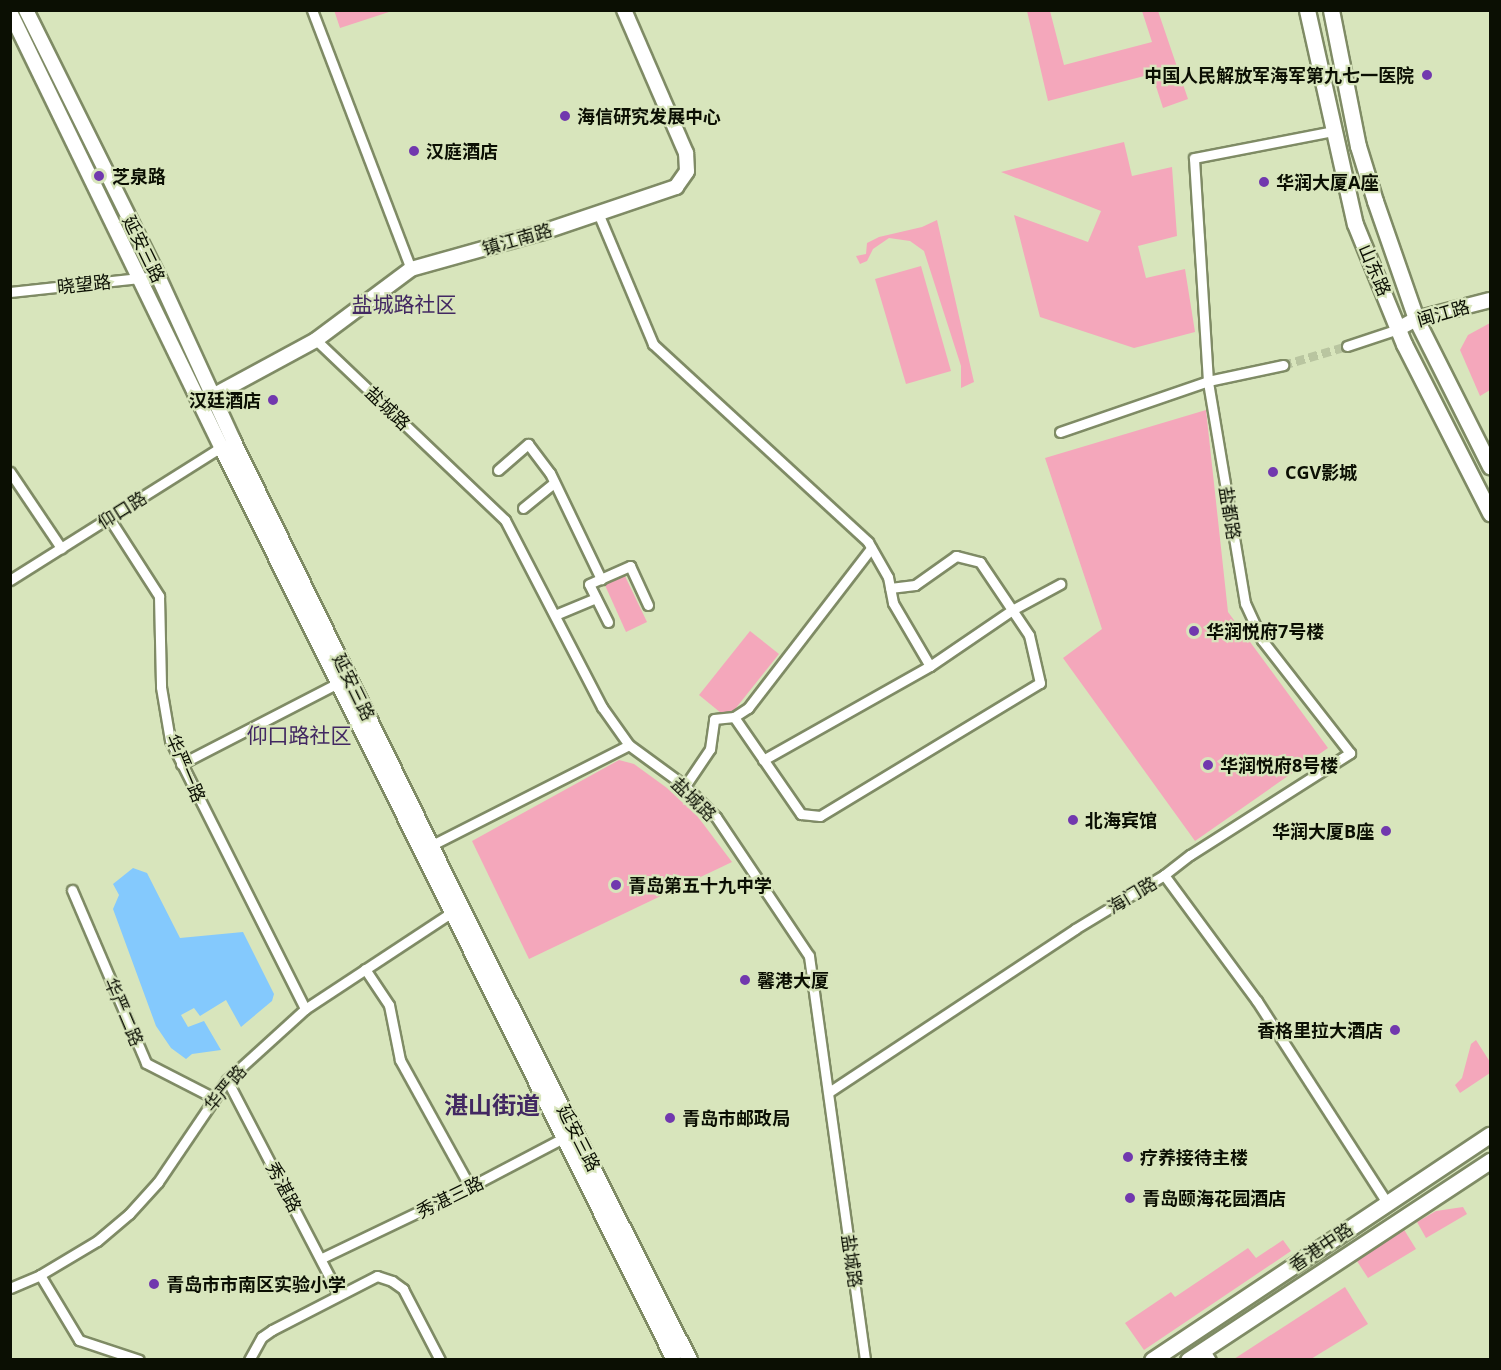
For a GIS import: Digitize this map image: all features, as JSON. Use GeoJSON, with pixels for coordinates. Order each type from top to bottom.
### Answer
{"type":"FeatureCollection","features":[{"type":"Feature","properties":{"kind":"main road","name":"延安三路"},"geometry":{"type":"LineString","coordinates":[[26,10],[158,276],[213,396],[227,444]]}},
{"type":"Feature","properties":{"kind":"main road","name":"镇江南路"},"geometry":{"type":"LineString","coordinates":[[200,403],[316,340],[411,269],[540,233],[676,187],[687,171],[686,153],[624,10]]}},
{"type":"Feature","properties":{"kind":"main road","name":"山东路"},"geometry":{"type":"LineString","coordinates":[[1306,10],[1355,224],[1398,329],[1491,513]]}},
{"type":"Feature","properties":{"kind":"main road","name":"山东路"},"geometry":{"type":"LineString","coordinates":[[1330,10],[1358,146],[1416,320],[1491,466]]}},
{"type":"Feature","properties":{"kind":"main road","name":"延安三路"},"geometry":{"type":"LineString","coordinates":[[10,12],[200,403],[227,444],[344,680],[456,909],[563,1138],[674,1359]]}},
{"type":"Feature","properties":{"kind":"main road","name":"闽江路"},"geometry":{"type":"LineString","coordinates":[[1398,329],[1416,320],[1491,300]]}},
{"type":"Feature","properties":{"kind":"main road","name":"延安三路"},"geometry":{"type":"LineString","coordinates":[[344,680],[432,845],[456,909],[576,1131],[690,1359]]}},
{"type":"Feature","properties":{"kind":"main road","name":"香港中路"},"geometry":{"type":"LineString","coordinates":[[1152,1359],[1491,1135]]}},
{"type":"Feature","properties":{"kind":"main road","name":"香港中路"},"geometry":{"type":"LineString","coordinates":[[1188,1359],[1208,1354],[1491,1161]]}},
{"type":"Feature","properties":{"kind":"street"},"geometry":{"type":"LineString","coordinates":[[312,10],[411,269]]}},
{"type":"Feature","properties":{"kind":"street","name":"盐都路"},"geometry":{"type":"LineString","coordinates":[[1164,875],[1190,855],[1350,753],[1262,640],[1245,603],[1208,381],[1194,158],[1333,131]]}},
{"type":"Feature","properties":{"kind":"street"},"geometry":{"type":"LineString","coordinates":[[598,213],[654,344],[872,548],[888,577],[893,603],[930,666]]}},
{"type":"Feature","properties":{"kind":"street","name":"晓望路"},"geometry":{"type":"LineString","coordinates":[[10,292],[158,276]]}},
{"type":"Feature","properties":{"kind":"street"},"geometry":{"type":"LineString","coordinates":[[1347,346],[1398,329]]}},
{"type":"Feature","properties":{"kind":"street","name":"盐城路"},"geometry":{"type":"LineString","coordinates":[[316,340],[505,520],[602,707],[629,745],[685,786],[716,817],[809,956],[865,1359]]}},
{"type":"Feature","properties":{"kind":"street"},"geometry":{"type":"LineString","coordinates":[[1060,432],[1208,381],[1283,365]]}},
{"type":"Feature","properties":{"kind":"street","name":"仰口路"},"geometry":{"type":"LineString","coordinates":[[10,580],[227,444]]}},
{"type":"Feature","properties":{"kind":"street"},"geometry":{"type":"LineString","coordinates":[[498,470],[528,444],[554,483],[601,579]]}},
{"type":"Feature","properties":{"kind":"street"},"geometry":{"type":"LineString","coordinates":[[10,472],[61,548]]}},
{"type":"Feature","properties":{"kind":"street"},"geometry":{"type":"LineString","coordinates":[[523,508],[554,483]]}},
{"type":"Feature","properties":{"kind":"street","name":"华严一路"},"geometry":{"type":"LineString","coordinates":[[109,518],[159,596],[160,687],[170,740],[305,1009]]}},
{"type":"Feature","properties":{"kind":"street"},"geometry":{"type":"LineString","coordinates":[[685,786],[710,749],[714,719],[734,717],[748,708],[872,548]]}},
{"type":"Feature","properties":{"kind":"street"},"geometry":{"type":"LineString","coordinates":[[734,717],[801,814],[820,816],[1040,683],[1029,635],[980,562],[956,556],[915,585],[890,588]]}},
{"type":"Feature","properties":{"kind":"street"},"geometry":{"type":"LineString","coordinates":[[608,622],[590,584],[630,566],[648,605]]}},
{"type":"Feature","properties":{"kind":"street"},"geometry":{"type":"LineString","coordinates":[[763,760],[930,666],[1012,610],[1060,584]]}},
{"type":"Feature","properties":{"kind":"street"},"geometry":{"type":"LineString","coordinates":[[555,615],[596,598]]}},
{"type":"Feature","properties":{"kind":"street"},"geometry":{"type":"LineString","coordinates":[[182,764],[344,680]]}},
{"type":"Feature","properties":{"kind":"street"},"geometry":{"type":"LineString","coordinates":[[432,845],[629,745]]}},
{"type":"Feature","properties":{"kind":"street","name":"海门路"},"geometry":{"type":"LineString","coordinates":[[829,1092],[1075,929],[1164,875],[1257,1001],[1387,1203]]}},
{"type":"Feature","properties":{"kind":"street","name":"华严二路"},"geometry":{"type":"LineString","coordinates":[[72,890],[146,1063],[214,1098]]}},
{"type":"Feature","properties":{"kind":"street","name":"华严路"},"geometry":{"type":"LineString","coordinates":[[10,1288],[40,1275],[97,1241],[129,1214],[158,1182],[227,1080],[305,1009],[456,909]]}},
{"type":"Feature","properties":{"kind":"street"},"geometry":{"type":"LineString","coordinates":[[365,969],[389,1005],[400,1060],[470,1187]]}},
{"type":"Feature","properties":{"kind":"street","name":"秀湛路"},"geometry":{"type":"LineString","coordinates":[[227,1080],[322,1258],[339,1295]]}},
{"type":"Feature","properties":{"kind":"street","name":"秀湛三路"},"geometry":{"type":"LineString","coordinates":[[322,1258],[470,1187],[576,1131]]}},
{"type":"Feature","properties":{"kind":"street"},"geometry":{"type":"LineString","coordinates":[[40,1275],[80,1340],[136,1359]]}},
{"type":"Feature","properties":{"kind":"street"},"geometry":{"type":"LineString","coordinates":[[249,1359],[262,1337],[377,1276],[392,1281],[403,1289],[440,1359]]}},
{"type":"Feature","properties":{"kind":"shaded area"},"geometry":{"type":"Polygon","coordinates":[[[334,10],[392,10],[392,11],[340,28],[334,10]]]}},
{"type":"Feature","properties":{"kind":"shaded area"},"geometry":{"type":"Polygon","coordinates":[[[1027,11],[1050,11],[1064,65],[1152,42],[1142,11],[1158,11],[1188,99],[1163,108],[1152,74],[1048,101],[1027,11]]]}},
{"type":"Feature","properties":{"kind":"shaded area"},"geometry":{"type":"Polygon","coordinates":[[[1124,142],[1132,176],[1172,167],[1177,236],[1138,246],[1146,278],[1185,269],[1195,332],[1134,348],[1040,317],[1014,215],[1088,242],[1101,211],[1001,172],[1124,142]]]}},
{"type":"Feature","properties":{"kind":"shaded area"},"geometry":{"type":"Polygon","coordinates":[[[937,220],[974,382],[961,388],[961,366],[924,251],[910,241],[889,238],[873,249],[867,261],[860,264],[856,256],[866,254],[867,243],[879,237],[922,227],[937,220]]]}},
{"type":"Feature","properties":{"kind":"shaded area"},"geometry":{"type":"Polygon","coordinates":[[[921,266],[951,371],[906,384],[875,279],[921,266]]]}},
{"type":"Feature","properties":{"kind":"shaded area"},"geometry":{"type":"Polygon","coordinates":[[[1490,323],[1490,390],[1480,396],[1460,350],[1468,335],[1490,323]]]}},
{"type":"Feature","properties":{"kind":"shaded area"},"geometry":{"type":"Polygon","coordinates":[[[1206,410],[1228,612],[1328,748],[1195,841],[1063,658],[1102,629],[1045,458],[1206,410]]]}},
{"type":"Feature","properties":{"kind":"shaded area"},"geometry":{"type":"Polygon","coordinates":[[[624,574],[647,622],[626,632],[604,583],[624,574]]]}},
{"type":"Feature","properties":{"kind":"shaded area"},"geometry":{"type":"Polygon","coordinates":[[[750,631],[779,654],[732,713],[721,713],[699,695],[750,631]]]}},
{"type":"Feature","properties":{"kind":"shaded area","name":"青岛第五十九中学"},"geometry":{"type":"Polygon","coordinates":[[[619,760],[634,764],[667,788],[698,817],[732,862],[529,959],[472,841],[619,760]]]}},
{"type":"Feature","properties":{"kind":"shaded area"},"geometry":{"type":"Polygon","coordinates":[[[1476,1040],[1490,1062],[1490,1073],[1460,1093],[1455,1085],[1462,1078],[1471,1044],[1476,1040]]]}},
{"type":"Feature","properties":{"kind":"shaded area"},"geometry":{"type":"Polygon","coordinates":[[[1463,1207],[1467,1214],[1426,1238],[1417,1222],[1436,1211],[1463,1207]]]}},
{"type":"Feature","properties":{"kind":"shaded area"},"geometry":{"type":"Polygon","coordinates":[[[1403,1228],[1416,1249],[1368,1278],[1355,1258],[1403,1228]]]}},
{"type":"Feature","properties":{"kind":"shaded area"},"geometry":{"type":"Polygon","coordinates":[[[1283,1240],[1291,1251],[1144,1350],[1125,1323],[1171,1292],[1175,1297],[1248,1248],[1256,1258],[1283,1240]]]}},
{"type":"Feature","properties":{"kind":"shaded area"},"geometry":{"type":"Polygon","coordinates":[[[1345,1287],[1368,1324],[1311,1359],[1234,1359],[1345,1287]]]}},
{"type":"Feature","properties":{"kind":"water"},"geometry":{"type":"Polygon","coordinates":[[[133,868],[147,873],[180,938],[243,932],[274,994],[272,1001],[241,1027],[226,1000],[200,1016],[194,1008],[181,1015],[188,1027],[204,1021],[221,1050],[192,1054],[186,1059],[171,1048],[156,1026],[113,909],[119,895],[113,884],[133,868]]]}},
{"type":"Feature","properties":{"kind":"tunnel"},"geometry":{"type":"LineString","coordinates":[[1283,365],[1347,346]]}},
{"type":"Feature","properties":{"kind":"place","name":"中国人民解放军海军第九七一医院"},"geometry":{"type":"Point","coordinates":[1427,75]}},
{"type":"Feature","properties":{"kind":"place","name":"海信研究发展中心"},"geometry":{"type":"Point","coordinates":[565,116]}},
{"type":"Feature","properties":{"kind":"place","name":"汉庭酒店"},"geometry":{"type":"Point","coordinates":[414,151]}},
{"type":"Feature","properties":{"kind":"place","name":"芝泉路"},"geometry":{"type":"Point","coordinates":[99,176]}},
{"type":"Feature","properties":{"kind":"place","name":"华润大厦A座"},"geometry":{"type":"Point","coordinates":[1264,182]}},
{"type":"Feature","properties":{"kind":"place","name":"汉廷酒店"},"geometry":{"type":"Point","coordinates":[273,400]}},
{"type":"Feature","properties":{"kind":"place","name":"CGV影城"},"geometry":{"type":"Point","coordinates":[1273,472]}},
{"type":"Feature","properties":{"kind":"place","name":"华润悦府7号楼"},"geometry":{"type":"Point","coordinates":[1194,631]}},
{"type":"Feature","properties":{"kind":"place","name":"华润悦府8号楼"},"geometry":{"type":"Point","coordinates":[1208,765]}},
{"type":"Feature","properties":{"kind":"place","name":"北海宾馆"},"geometry":{"type":"Point","coordinates":[1073,820]}},
{"type":"Feature","properties":{"kind":"place","name":"华润大厦B座"},"geometry":{"type":"Point","coordinates":[1386,831]}},
{"type":"Feature","properties":{"kind":"place","name":"青岛第五十九中学"},"geometry":{"type":"Point","coordinates":[616,885]}},
{"type":"Feature","properties":{"kind":"place","name":"馨港大厦"},"geometry":{"type":"Point","coordinates":[745,980]}},
{"type":"Feature","properties":{"kind":"place","name":"香格里拉大酒店"},"geometry":{"type":"Point","coordinates":[1395,1030]}},
{"type":"Feature","properties":{"kind":"place","name":"青岛市邮政局"},"geometry":{"type":"Point","coordinates":[670,1118]}},
{"type":"Feature","properties":{"kind":"place","name":"疗养接待主楼"},"geometry":{"type":"Point","coordinates":[1128,1157]}},
{"type":"Feature","properties":{"kind":"place","name":"青岛颐海花园酒店"},"geometry":{"type":"Point","coordinates":[1130,1198]}},
{"type":"Feature","properties":{"kind":"place","name":"青岛市市南区实验小学"},"geometry":{"type":"Point","coordinates":[154,1284]}},
{"type":"Feature","properties":{"kind":"district","name":"盐城路社区"},"geometry":{"type":"Point","coordinates":[404,304]}},
{"type":"Feature","properties":{"kind":"district","name":"仰口路社区"},"geometry":{"type":"Point","coordinates":[299,735]}},
{"type":"Feature","properties":{"kind":"district","name":"湛山街道"},"geometry":{"type":"Point","coordinates":[492,1105]}}]}
